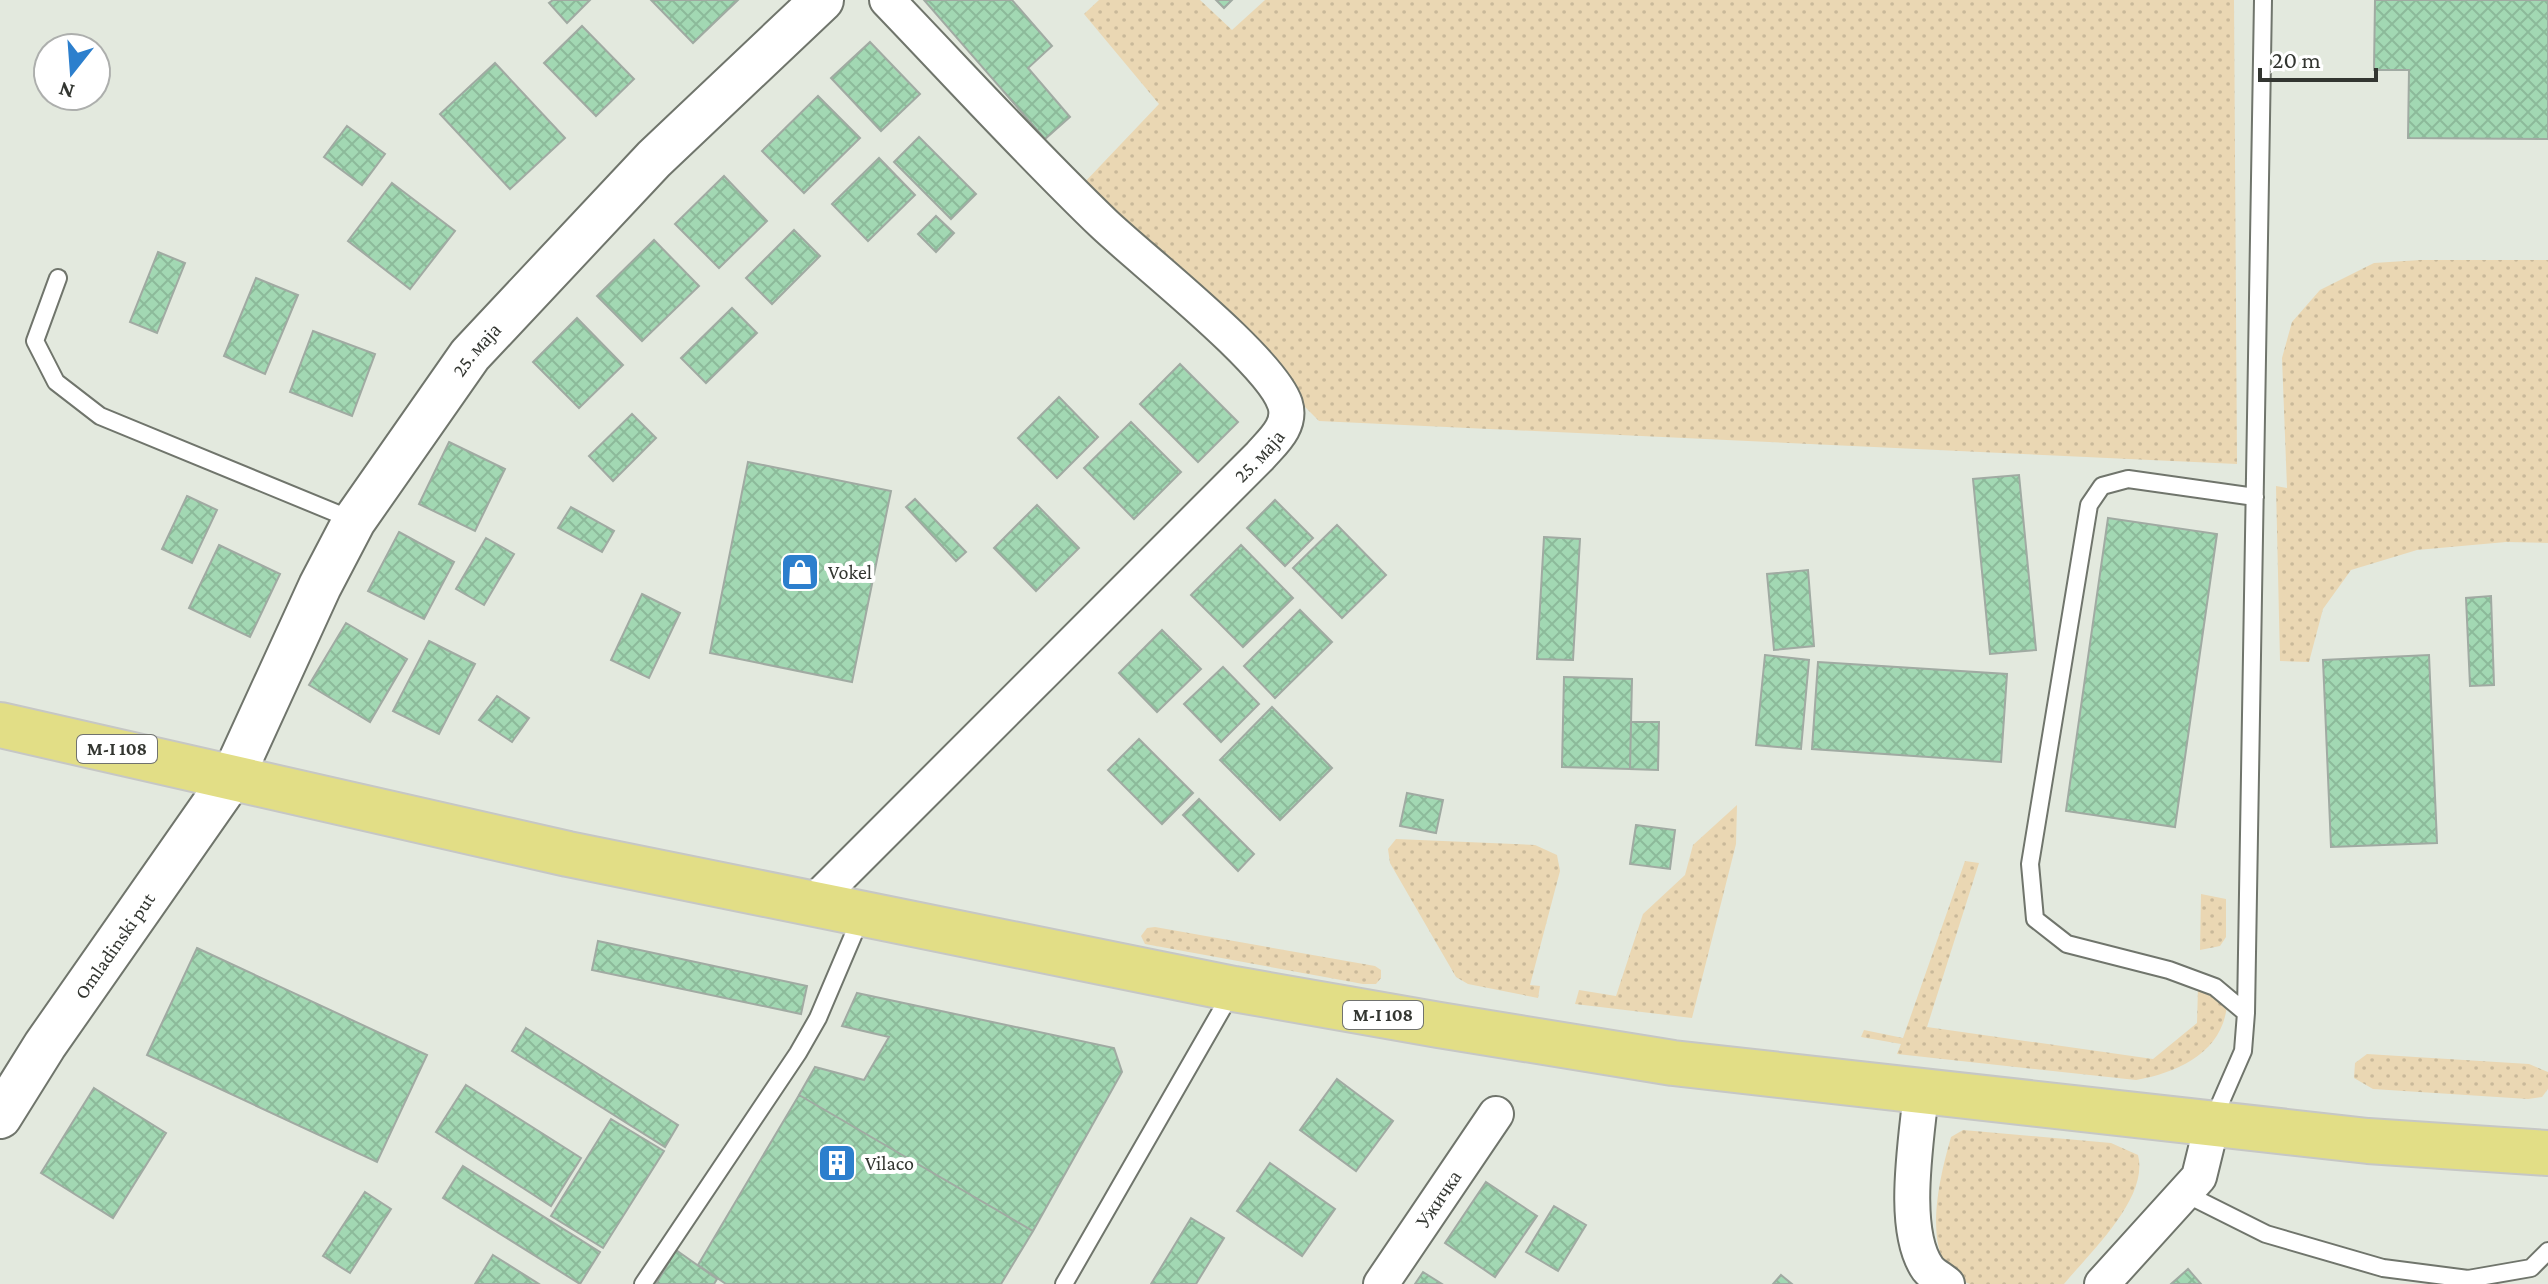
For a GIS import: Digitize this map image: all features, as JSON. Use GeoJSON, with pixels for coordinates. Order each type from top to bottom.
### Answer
{"type":"FeatureCollection","features":[{"type":"Feature","properties":{"kind":"main road","name":"M-I 108"},"geometry":{"type":"LineString","coordinates":[[0,725],[568,854],[1234,989],[1673,1063],[2368,1141],[2548,1153]]}},
{"type":"Feature","properties":{"kind":"street","name":"25. маја"},"geometry":{"type":"LineString","coordinates":[[233,776],[320,586],[354,521],[470,355],[654,159],[822,0]]}},
{"type":"Feature","properties":{"kind":"street","name":"25. маја"},"geometry":{"type":"LineString","coordinates":[[814,902],[1260,456],[1283,428],[1286,414],[1275,385],[1253,360],[1103,224],[887,0]]}},
{"type":"Feature","properties":{"kind":"street","name":"Omladinski put"},"geometry":{"type":"LineString","coordinates":[[0,1117],[45,1045],[233,776]]}},
{"type":"Feature","properties":{"kind":"street"},"geometry":{"type":"LineString","coordinates":[[1921,1092],[1913,1183],[1915,1237],[1928,1269],[1947,1284]]}},
{"type":"Feature","properties":{"kind":"street","name":"Ужичка"},"geometry":{"type":"LineString","coordinates":[[1381,1284],[1496,1114]]}},
{"type":"Feature","properties":{"kind":"street"},"geometry":{"type":"LineString","coordinates":[[2102,1284],[2199,1177],[2212,1124]]}},
{"type":"Feature","properties":{"kind":"lane"},"geometry":{"type":"LineString","coordinates":[[2212,1124],[2243,1051],[2246,1013],[2263,0]]}},
{"type":"Feature","properties":{"kind":"lane"},"geometry":{"type":"LineString","coordinates":[[58,278],[35,341],[56,382],[100,416],[354,521]]}},
{"type":"Feature","properties":{"kind":"lane"},"geometry":{"type":"LineString","coordinates":[[2246,1013],[2215,987],[2169,970],[2067,944],[2035,919],[2030,864],[2089,505],[2102,486],[2128,479],[2255,497]]}},
{"type":"Feature","properties":{"kind":"lane"},"geometry":{"type":"LineString","coordinates":[[643,1284],[798,1053],[818,1018],[863,912]]}},
{"type":"Feature","properties":{"kind":"lane"},"geometry":{"type":"LineString","coordinates":[[1064,1284],[1234,989]]}},
{"type":"Feature","properties":{"kind":"lane"},"geometry":{"type":"LineString","coordinates":[[2186,1194],[2266,1234],[2383,1268],[2468,1279],[2531,1268],[2548,1251]]}},
{"type":"Feature","properties":{"kind":"shaded area"},"geometry":{"type":"Polygon","coordinates":[[[1099,0],[1200,0],[1232,30],[1265,0],[2234,0],[2237,464],[1319,421],[1083,184],[1159,104],[1084,14],[1099,0]]]}},
{"type":"Feature","properties":{"kind":"shaded area"},"geometry":{"type":"Polygon","coordinates":[[[2548,260],[2548,543],[2506,542],[2417,550],[2351,570],[2323,609],[2309,662],[2280,661],[2276,486],[2287,488],[2282,358],[2292,322],[2320,290],[2374,263],[2548,260]]]}},
{"type":"Feature","properties":{"kind":"shaded area"},"geometry":{"type":"Polygon","coordinates":[[[1737,805],[1736,844],[1692,1018],[1575,1004],[1579,990],[1616,996],[1643,914],[1685,875],[1693,845],[1737,805]]]}},
{"type":"Feature","properties":{"kind":"shaded area"},"geometry":{"type":"Polygon","coordinates":[[[1396,839],[1535,845],[1557,855],[1560,871],[1530,985],[1540,986],[1538,998],[1468,984],[1456,977],[1390,863],[1388,849],[1396,839]]]}},
{"type":"Feature","properties":{"kind":"shaded area"},"geometry":{"type":"Polygon","coordinates":[[[1965,861],[1979,863],[1927,1027],[2153,1059],[2197,1023],[2198,988],[2227,994],[2226,1013],[2212,1043],[2186,1064],[2136,1080],[1897,1054],[1901,1044],[1861,1037],[1864,1030],[1903,1038],[1965,861]]]}},
{"type":"Feature","properties":{"kind":"shaded area"},"geometry":{"type":"Polygon","coordinates":[[[2201,894],[2226,899],[2226,937],[2220,946],[2200,950],[2201,894]]]}},
{"type":"Feature","properties":{"kind":"shaded area"},"geometry":{"type":"Polygon","coordinates":[[[1147,928],[1375,966],[1381,970],[1381,978],[1376,984],[1363,984],[1145,944],[1141,936],[1147,928]]]}},
{"type":"Feature","properties":{"kind":"shaded area"},"geometry":{"type":"Polygon","coordinates":[[[2367,1054],[2529,1064],[2548,1072],[2548,1089],[2542,1097],[2528,1099],[2373,1089],[2354,1078],[2355,1063],[2367,1054]]]}},
{"type":"Feature","properties":{"kind":"shaded area"},"geometry":{"type":"Polygon","coordinates":[[[1963,1130],[2111,1143],[2138,1155],[2139,1172],[2127,1206],[2064,1284],[1970,1284],[1953,1274],[1943,1259],[1937,1240],[1938,1196],[1951,1137],[1963,1130]]]}},
{"type":"Feature","properties":{"kind":"building"},"geometry":{"type":"Polygon","coordinates":[[[553,0],[590,0],[567,23],[549,3],[553,0]]]}},
{"type":"Feature","properties":{"kind":"building"},"geometry":{"type":"Polygon","coordinates":[[[651,0],[738,0],[693,43],[651,0]]]}},
{"type":"Feature","properties":{"kind":"building"},"geometry":{"type":"Polygon","coordinates":[[[924,0],[1012,0],[1052,46],[1028,68],[1070,117],[1045,139],[924,0]]]}},
{"type":"Feature","properties":{"kind":"building"},"geometry":{"type":"Polygon","coordinates":[[[1216,0],[1232,0],[1224,8],[1216,0]]]}},
{"type":"Feature","properties":{"kind":"building"},"geometry":{"type":"Polygon","coordinates":[[[2375,0],[2548,0],[2548,139],[2408,138],[2409,70],[2374,70],[2375,0]]]}},
{"type":"Feature","properties":{"kind":"building"},"geometry":{"type":"Polygon","coordinates":[[[582,26],[634,79],[596,116],[544,63],[582,26]]]}},
{"type":"Feature","properties":{"kind":"building"},"geometry":{"type":"Polygon","coordinates":[[[870,42],[920,94],[881,131],[831,78],[870,42]]]}},
{"type":"Feature","properties":{"kind":"building"},"geometry":{"type":"Polygon","coordinates":[[[495,63],[565,138],[510,189],[440,114],[495,63]]]}},
{"type":"Feature","properties":{"kind":"building"},"geometry":{"type":"Polygon","coordinates":[[[818,96],[860,138],[804,193],[762,151],[818,96]]]}},
{"type":"Feature","properties":{"kind":"building"},"geometry":{"type":"Polygon","coordinates":[[[347,126],[385,154],[362,185],[324,157],[347,126]]]}},
{"type":"Feature","properties":{"kind":"building"},"geometry":{"type":"Polygon","coordinates":[[[919,137],[976,194],[951,219],[894,162],[919,137]]]}},
{"type":"Feature","properties":{"kind":"building"},"geometry":{"type":"Polygon","coordinates":[[[879,158],[915,195],[868,241],[832,204],[879,158]]]}},
{"type":"Feature","properties":{"kind":"building"},"geometry":{"type":"Polygon","coordinates":[[[724,176],[767,221],[719,268],[675,224],[724,176]]]}},
{"type":"Feature","properties":{"kind":"building"},"geometry":{"type":"Polygon","coordinates":[[[392,183],[455,231],[410,289],[348,241],[392,183]]]}},
{"type":"Feature","properties":{"kind":"building"},"geometry":{"type":"Polygon","coordinates":[[[936,216],[954,233],[936,252],[918,234],[936,216]]]}},
{"type":"Feature","properties":{"kind":"building"},"geometry":{"type":"Polygon","coordinates":[[[794,230],[820,256],[772,304],[746,278],[794,230]]]}},
{"type":"Feature","properties":{"kind":"building"},"geometry":{"type":"Polygon","coordinates":[[[654,240],[699,286],[642,341],[597,296],[654,240]]]}},
{"type":"Feature","properties":{"kind":"building"},"geometry":{"type":"Polygon","coordinates":[[[158,252],[185,263],[157,333],[130,322],[158,252]]]}},
{"type":"Feature","properties":{"kind":"building"},"geometry":{"type":"Polygon","coordinates":[[[256,278],[298,295],[265,374],[224,356],[256,278]]]}},
{"type":"Feature","properties":{"kind":"building"},"geometry":{"type":"Polygon","coordinates":[[[732,308],[757,333],[706,383],[681,358],[732,308]]]}},
{"type":"Feature","properties":{"kind":"building"},"geometry":{"type":"Polygon","coordinates":[[[577,318],[623,365],[579,408],[533,362],[577,318]]]}},
{"type":"Feature","properties":{"kind":"building"},"geometry":{"type":"Polygon","coordinates":[[[313,331],[375,354],[352,416],[290,392],[313,331]]]}},
{"type":"Feature","properties":{"kind":"building"},"geometry":{"type":"Polygon","coordinates":[[[1180,364],[1238,422],[1198,462],[1140,404],[1180,364]]]}},
{"type":"Feature","properties":{"kind":"building"},"geometry":{"type":"Polygon","coordinates":[[[1059,397],[1098,437],[1057,478],[1018,438],[1059,397]]]}},
{"type":"Feature","properties":{"kind":"building"},"geometry":{"type":"Polygon","coordinates":[[[632,414],[656,438],[613,481],[589,456],[632,414]]]}},
{"type":"Feature","properties":{"kind":"building"},"geometry":{"type":"Polygon","coordinates":[[[1131,422],[1181,472],[1134,519],[1084,468],[1131,422]]]}},
{"type":"Feature","properties":{"kind":"building"},"geometry":{"type":"Polygon","coordinates":[[[449,442],[505,469],[475,531],[419,504],[449,442]]]}},
{"type":"Feature","properties":{"kind":"building","name":"Vokel"},"geometry":{"type":"Polygon","coordinates":[[[748,462],[891,491],[852,682],[710,653],[748,462]]]}},
{"type":"Feature","properties":{"kind":"building"},"geometry":{"type":"Polygon","coordinates":[[[2019,475],[2036,650],[1990,654],[1973,479],[2019,475]]]}},
{"type":"Feature","properties":{"kind":"building"},"geometry":{"type":"Polygon","coordinates":[[[187,496],[217,510],[192,563],[162,549],[187,496]]]}},
{"type":"Feature","properties":{"kind":"building"},"geometry":{"type":"Polygon","coordinates":[[[915,499],[966,552],[956,561],[906,507],[915,499]]]}},
{"type":"Feature","properties":{"kind":"building"},"geometry":{"type":"Polygon","coordinates":[[[1275,500],[1313,538],[1285,566],[1247,528],[1275,500]]]}},
{"type":"Feature","properties":{"kind":"building"},"geometry":{"type":"Polygon","coordinates":[[[1037,505],[1079,548],[1036,591],[994,548],[1037,505]]]}},
{"type":"Feature","properties":{"kind":"building"},"geometry":{"type":"Polygon","coordinates":[[[571,507],[614,531],[602,552],[558,528],[571,507]]]}},
{"type":"Feature","properties":{"kind":"building"},"geometry":{"type":"Polygon","coordinates":[[[2108,518],[2217,534],[2175,827],[2066,811],[2108,518]]]}},
{"type":"Feature","properties":{"kind":"building"},"geometry":{"type":"Polygon","coordinates":[[[1337,525],[1386,575],[1342,618],[1293,568],[1337,525]]]}},
{"type":"Feature","properties":{"kind":"building"},"geometry":{"type":"Polygon","coordinates":[[[399,532],[454,562],[424,619],[368,591],[399,532]]]}},
{"type":"Feature","properties":{"kind":"building"},"geometry":{"type":"Polygon","coordinates":[[[1544,537],[1580,539],[1573,660],[1537,659],[1544,537]]]}},
{"type":"Feature","properties":{"kind":"building"},"geometry":{"type":"Polygon","coordinates":[[[486,538],[514,554],[484,605],[456,589],[486,538]]]}},
{"type":"Feature","properties":{"kind":"building"},"geometry":{"type":"Polygon","coordinates":[[[219,545],[280,574],[250,637],[189,608],[219,545]]]}},
{"type":"Feature","properties":{"kind":"building"},"geometry":{"type":"Polygon","coordinates":[[[1241,545],[1293,598],[1243,647],[1191,595],[1241,545]]]}},
{"type":"Feature","properties":{"kind":"building"},"geometry":{"type":"Polygon","coordinates":[[[1808,570],[1814,646],[1774,650],[1767,574],[1808,570]]]}},
{"type":"Feature","properties":{"kind":"building"},"geometry":{"type":"Polygon","coordinates":[[[642,594],[680,613],[649,678],[611,660],[642,594]]]}},
{"type":"Feature","properties":{"kind":"building"},"geometry":{"type":"Polygon","coordinates":[[[2491,596],[2494,685],[2470,686],[2466,598],[2491,596]]]}},
{"type":"Feature","properties":{"kind":"building"},"geometry":{"type":"Polygon","coordinates":[[[1300,610],[1332,642],[1275,698],[1244,666],[1300,610]]]}},
{"type":"Feature","properties":{"kind":"building"},"geometry":{"type":"Polygon","coordinates":[[[346,623],[407,659],[370,722],[309,685],[346,623]]]}},
{"type":"Feature","properties":{"kind":"building"},"geometry":{"type":"Polygon","coordinates":[[[1162,630],[1201,669],[1157,712],[1119,673],[1162,630]]]}},
{"type":"Feature","properties":{"kind":"building"},"geometry":{"type":"Polygon","coordinates":[[[429,641],[475,664],[439,734],[393,711],[429,641]]]}},
{"type":"Feature","properties":{"kind":"building"},"geometry":{"type":"Polygon","coordinates":[[[1765,655],[1809,660],[1801,749],[1756,745],[1765,655]]]}},
{"type":"Feature","properties":{"kind":"building"},"geometry":{"type":"Polygon","coordinates":[[[2429,655],[2437,843],[2331,847],[2323,660],[2429,655]]]}},
{"type":"Feature","properties":{"kind":"building"},"geometry":{"type":"Polygon","coordinates":[[[1818,662],[2007,674],[2001,762],[1812,749],[1818,662]]]}},
{"type":"Feature","properties":{"kind":"building"},"geometry":{"type":"Polygon","coordinates":[[[1223,667],[1259,704],[1221,742],[1184,704],[1223,667]]]}},
{"type":"Feature","properties":{"kind":"building"},"geometry":{"type":"Polygon","coordinates":[[[1564,677],[1632,679],[1630,769],[1562,767],[1564,677]]]}},
{"type":"Feature","properties":{"kind":"building"},"geometry":{"type":"Polygon","coordinates":[[[497,696],[529,718],[512,742],[479,720],[497,696]]]}},
{"type":"Feature","properties":{"kind":"building"},"geometry":{"type":"Polygon","coordinates":[[[1272,707],[1332,768],[1280,820],[1220,760],[1272,707]]]}},
{"type":"Feature","properties":{"kind":"building"},"geometry":{"type":"Polygon","coordinates":[[[1631,722],[1659,722],[1658,770],[1630,769],[1631,722]]]}},
{"type":"Feature","properties":{"kind":"building"},"geometry":{"type":"Polygon","coordinates":[[[1139,739],[1193,793],[1162,824],[1108,770],[1139,739]]]}},
{"type":"Feature","properties":{"kind":"building"},"geometry":{"type":"Polygon","coordinates":[[[1407,793],[1443,800],[1436,833],[1400,826],[1407,793]]]}},
{"type":"Feature","properties":{"kind":"building"},"geometry":{"type":"Polygon","coordinates":[[[1199,799],[1254,854],[1238,871],[1183,815],[1199,799]]]}},
{"type":"Feature","properties":{"kind":"building"},"geometry":{"type":"Polygon","coordinates":[[[1636,825],[1675,830],[1670,869],[1630,864],[1636,825]]]}},
{"type":"Feature","properties":{"kind":"building"},"geometry":{"type":"Polygon","coordinates":[[[598,941],[807,986],[801,1014],[592,970],[598,941]]]}},
{"type":"Feature","properties":{"kind":"building"},"geometry":{"type":"Polygon","coordinates":[[[197,948],[427,1055],[377,1162],[147,1055],[197,948]]]}},
{"type":"Feature","properties":{"kind":"building"},"geometry":{"type":"Polygon","coordinates":[[[857,993],[1114,1048],[1122,1072],[1033,1231],[799,1095],[815,1067],[864,1080],[889,1037],[842,1026],[857,993]]]}},
{"type":"Feature","properties":{"kind":"building"},"geometry":{"type":"Polygon","coordinates":[[[526,1028],[678,1125],[665,1147],[512,1051],[526,1028]]]}},
{"type":"Feature","properties":{"kind":"building"},"geometry":{"type":"Polygon","coordinates":[[[1337,1079],[1393,1121],[1356,1171],[1300,1130],[1337,1079]]]}},
{"type":"Feature","properties":{"kind":"building"},"geometry":{"type":"Polygon","coordinates":[[[466,1085],[581,1158],[551,1206],[436,1132],[466,1085]]]}},
{"type":"Feature","properties":{"kind":"building"},"geometry":{"type":"Polygon","coordinates":[[[94,1088],[166,1133],[113,1218],[41,1173],[94,1088]]]}},
{"type":"Feature","properties":{"kind":"building","name":"Vilaco"},"geometry":{"type":"Polygon","coordinates":[[[799,1095],[1033,1231],[1001,1284],[726,1284],[698,1265],[799,1095]]]}},
{"type":"Feature","properties":{"kind":"building"},"geometry":{"type":"Polygon","coordinates":[[[611,1119],[664,1151],[603,1248],[551,1216],[611,1119]]]}},
{"type":"Feature","properties":{"kind":"building"},"geometry":{"type":"Polygon","coordinates":[[[1270,1163],[1335,1209],[1302,1256],[1237,1211],[1270,1163]]]}},
{"type":"Feature","properties":{"kind":"building"},"geometry":{"type":"Polygon","coordinates":[[[463,1166],[600,1252],[580,1284],[443,1198],[463,1166]]]}},
{"type":"Feature","properties":{"kind":"building"},"geometry":{"type":"Polygon","coordinates":[[[1486,1182],[1537,1216],[1495,1277],[1445,1243],[1486,1182]]]}},
{"type":"Feature","properties":{"kind":"building"},"geometry":{"type":"Polygon","coordinates":[[[365,1192],[391,1209],[350,1273],[323,1256],[365,1192]]]}},
{"type":"Feature","properties":{"kind":"building"},"geometry":{"type":"Polygon","coordinates":[[[1554,1206],[1586,1225],[1558,1271],[1526,1252],[1554,1206]]]}},
{"type":"Feature","properties":{"kind":"building"},"geometry":{"type":"Polygon","coordinates":[[[1191,1218],[1224,1238],[1196,1284],[1151,1284],[1191,1218]]]}},
{"type":"Feature","properties":{"kind":"building"},"geometry":{"type":"Polygon","coordinates":[[[676,1250],[717,1279],[714,1284],[656,1284],[676,1250]]]}},
{"type":"Feature","properties":{"kind":"building"},"geometry":{"type":"Polygon","coordinates":[[[493,1255],[539,1284],[475,1284],[493,1255]]]}},
{"type":"Feature","properties":{"kind":"building"},"geometry":{"type":"Polygon","coordinates":[[[2188,1269],[2201,1284],[2171,1284],[2188,1269]]]}},
{"type":"Feature","properties":{"kind":"building"},"geometry":{"type":"Polygon","coordinates":[[[1423,1272],[1442,1284],[1415,1284],[1423,1272]]]}},
{"type":"Feature","properties":{"kind":"building"},"geometry":{"type":"Polygon","coordinates":[[[1781,1275],[1792,1284],[1773,1284],[1781,1275]]]}},
{"type":"Feature","properties":{"kind":"place","name":"Vokel"},"geometry":{"type":"Point","coordinates":[800,572]}},
{"type":"Feature","properties":{"kind":"place","name":"Vilaco"},"geometry":{"type":"Point","coordinates":[837,1163]}}]}
